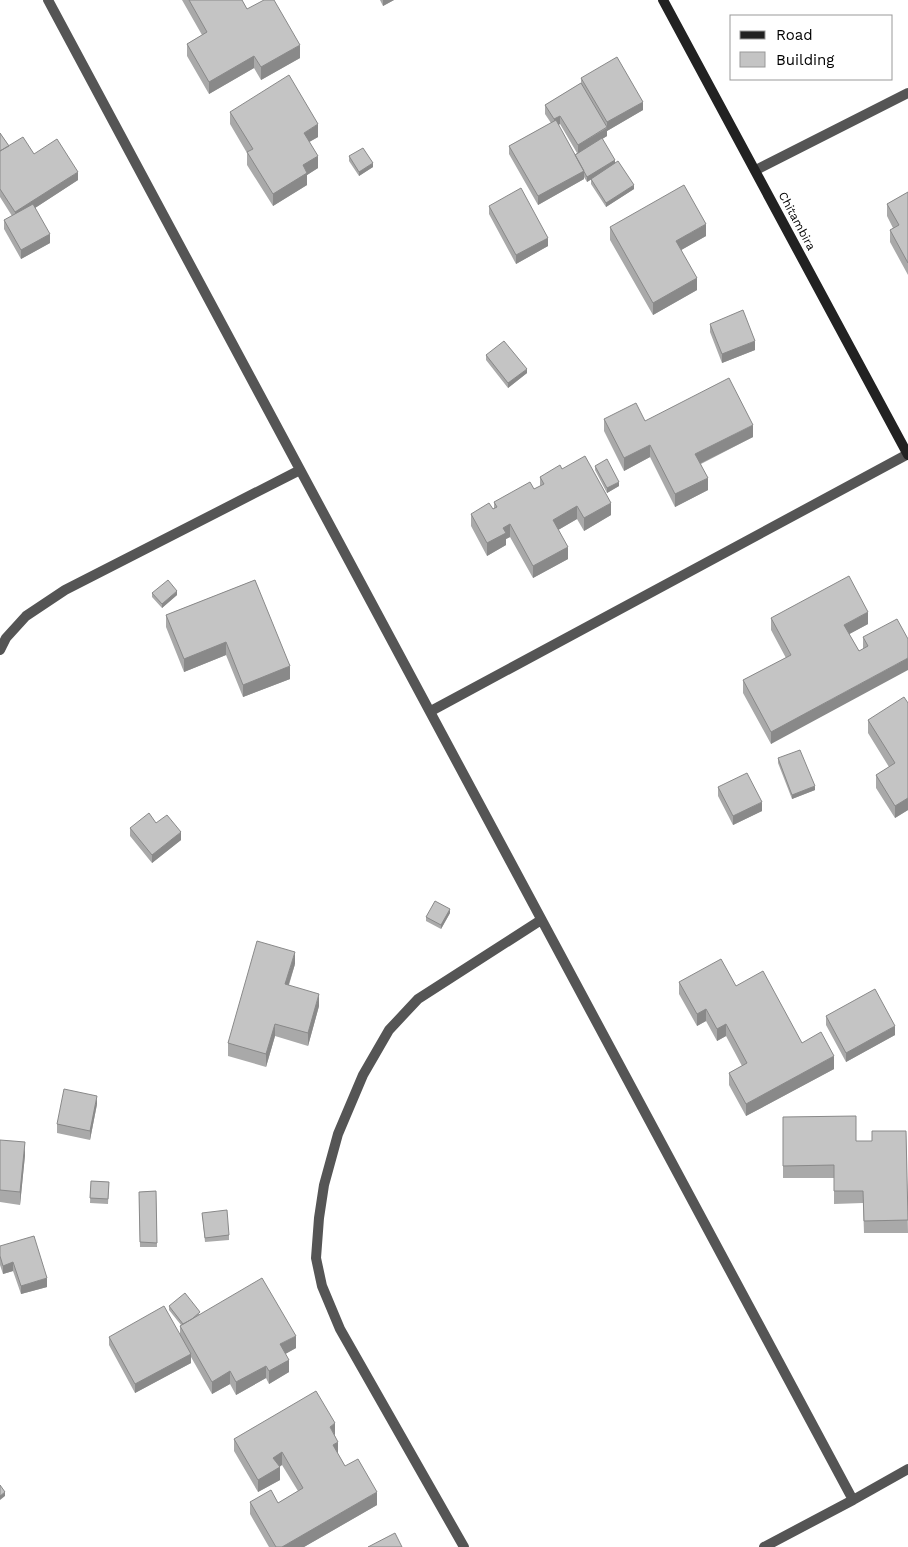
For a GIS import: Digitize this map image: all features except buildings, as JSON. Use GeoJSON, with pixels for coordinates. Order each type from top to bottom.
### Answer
{"type":"FeatureCollection","features":[{"type":"Feature","properties":{"kind":"street"},"geometry":{"type":"LineString","coordinates":[[48,0],[853,1500]]}},
{"type":"Feature","properties":{"kind":"street","name":"Chitambira"},"geometry":{"type":"LineString","coordinates":[[663,0],[908,454]]}},
{"type":"Feature","properties":{"kind":"street"},"geometry":{"type":"LineString","coordinates":[[756,170],[908,93]]}},
{"type":"Feature","properties":{"kind":"street"},"geometry":{"type":"LineString","coordinates":[[431,711],[908,454]]}},
{"type":"Feature","properties":{"kind":"street"},"geometry":{"type":"LineString","coordinates":[[0,650],[6,638],[26,616],[65,590],[300,470]]}},
{"type":"Feature","properties":{"kind":"street"},"geometry":{"type":"LineString","coordinates":[[464,1547],[340,1329],[322,1286],[316,1258],[319,1218],[324,1186],[338,1134],[363,1075],[389,1030],[418,1000],[541,920]]}},
{"type":"Feature","properties":{"kind":"street"},"geometry":{"type":"LineString","coordinates":[[764,1547],[908,1469]]}}]}
